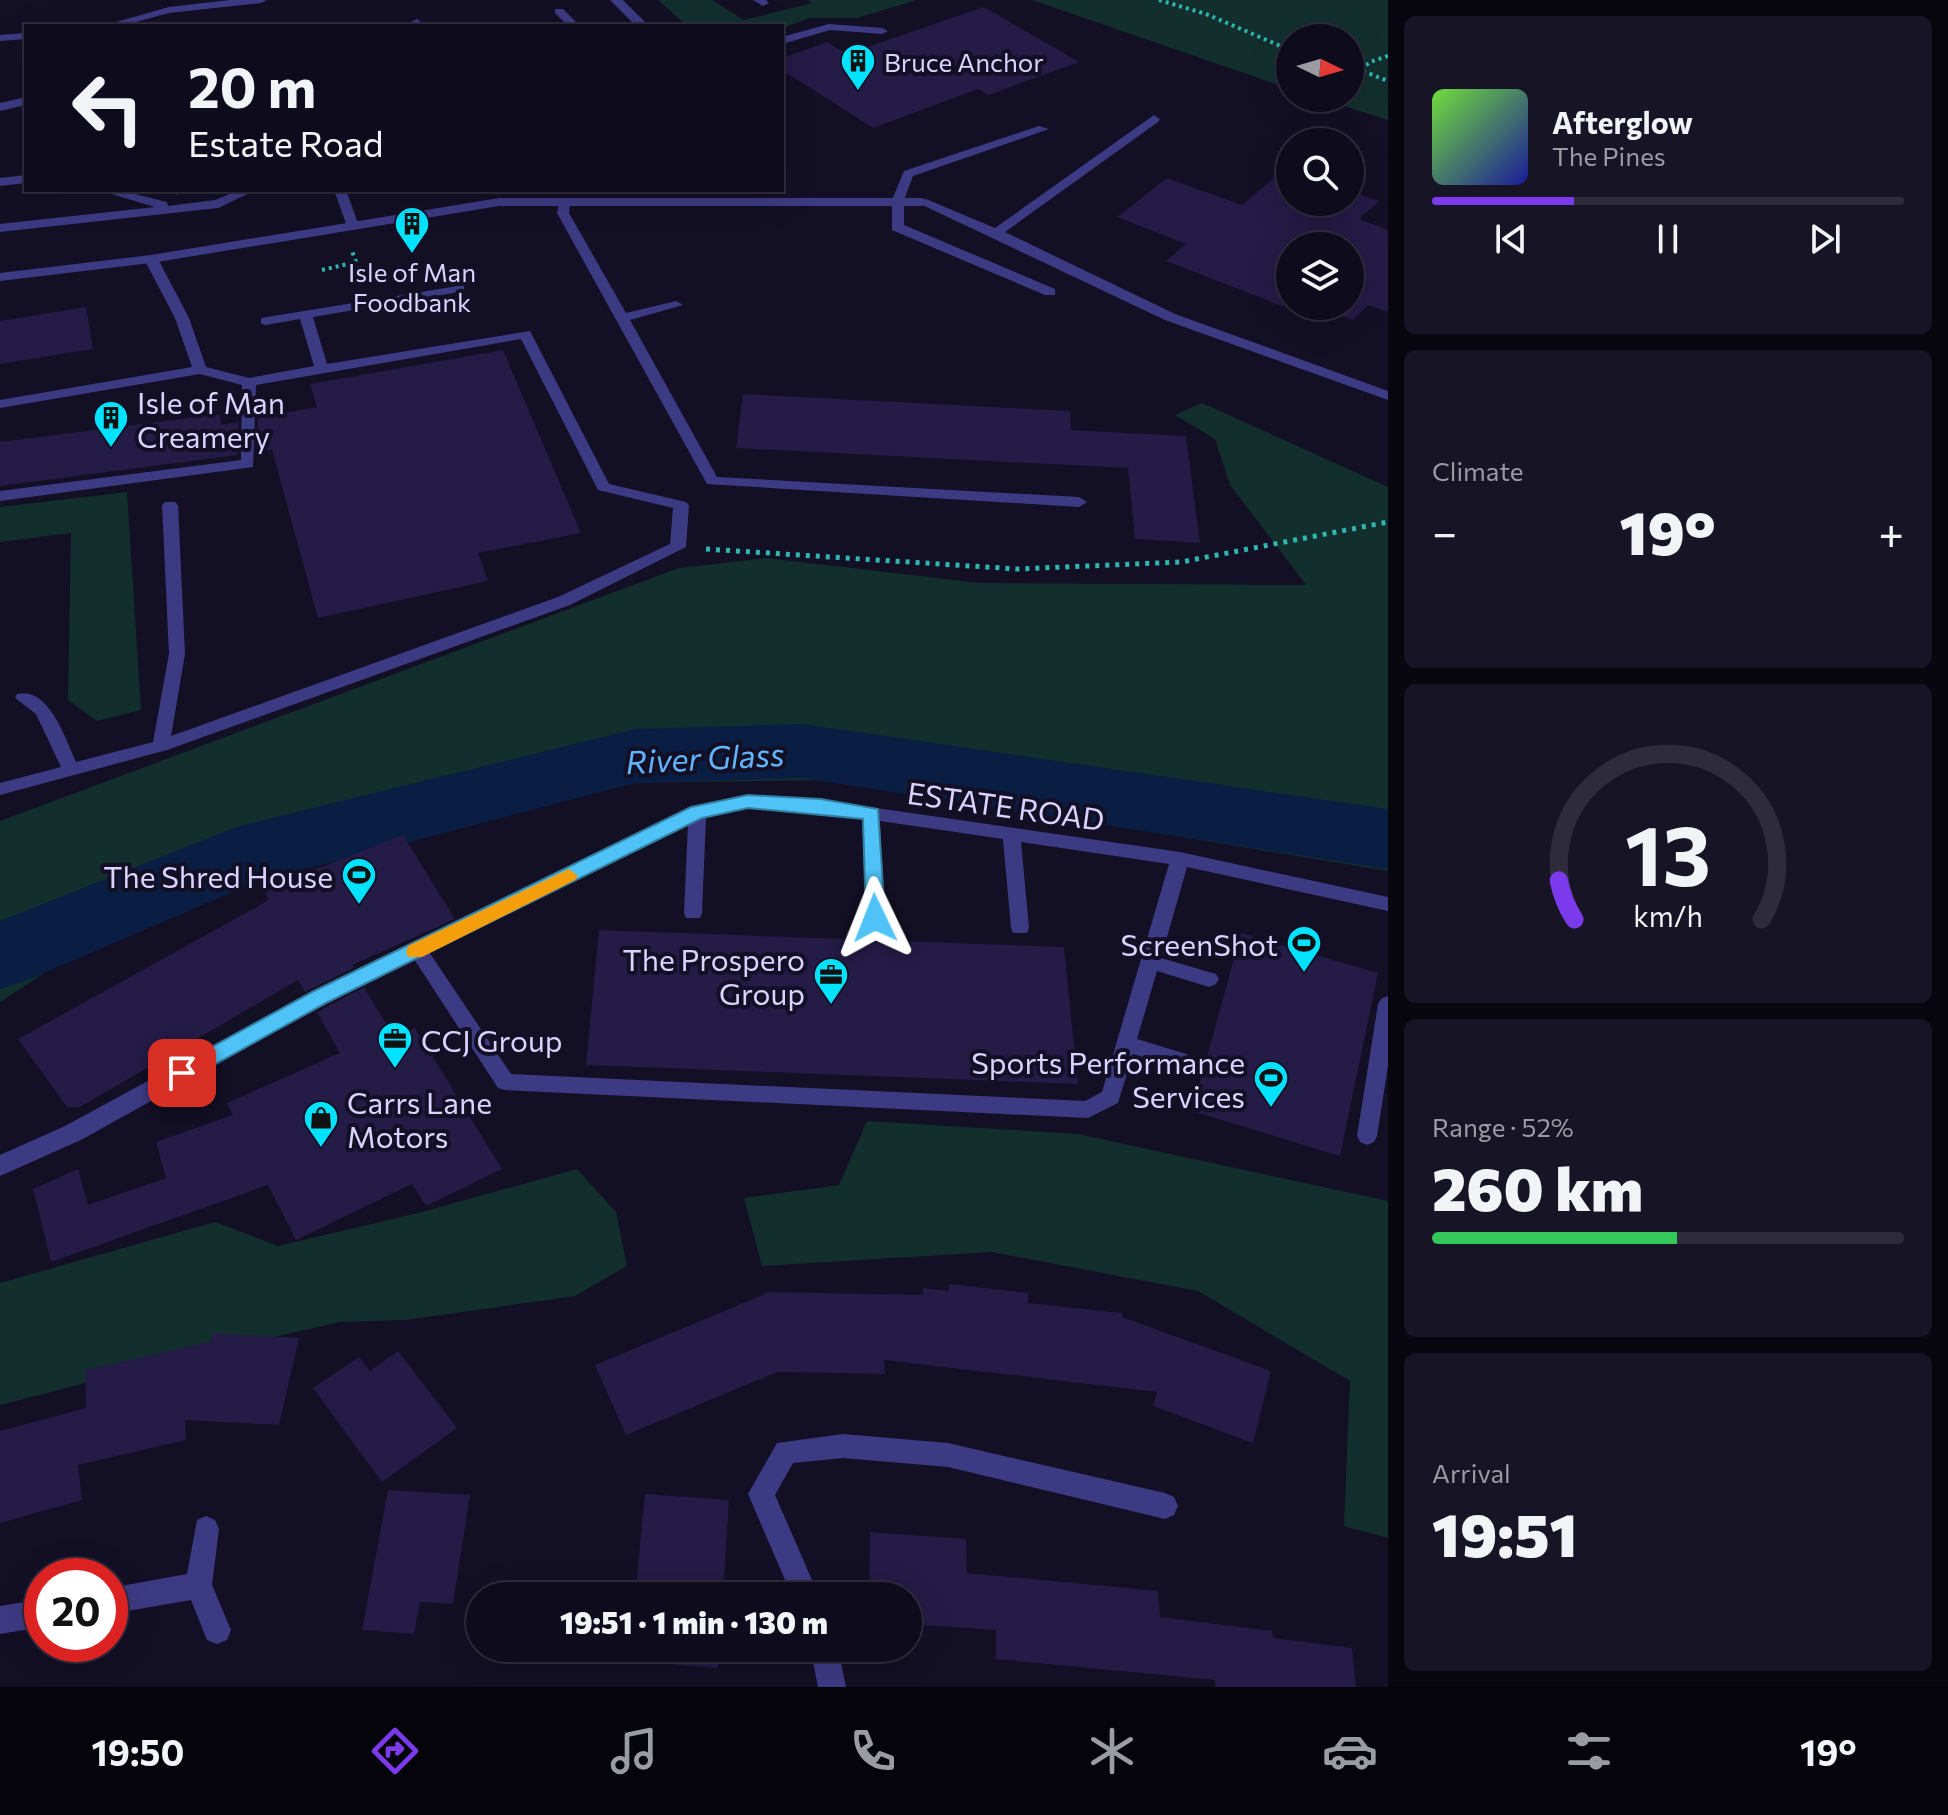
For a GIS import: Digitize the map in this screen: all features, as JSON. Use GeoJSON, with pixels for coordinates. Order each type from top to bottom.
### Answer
{"type":"FeatureCollection","features":[{"type":"Feature","properties":{"kind":"street"},"geometry":{"type":"LineString","coordinates":[[616,0],[637,24]]}},
{"type":"Feature","properties":{"kind":"street"},"geometry":{"type":"LineString","coordinates":[[0,277],[151,259],[499,202],[781,195],[922,202]]}},
{"type":"Feature","properties":{"kind":"street"},"geometry":{"type":"LineString","coordinates":[[0,1166],[73,1133],[319,997]]}},
{"type":"Feature","properties":{"kind":"street"},"geometry":{"type":"LineString","coordinates":[[800,1582],[761,1494],[786,1452],[843,1446],[948,1455],[1165,1506]]}},
{"type":"Feature","properties":{"kind":"street"},"geometry":{"type":"LineString","coordinates":[[206,1529],[199,1585],[217,1630]]}},
{"type":"Feature","properties":{"kind":"street"},"geometry":{"type":"LineString","coordinates":[[128,1598],[199,1585]]}},
{"type":"Feature","properties":{"kind":"street"},"geometry":{"type":"LineString","coordinates":[[0,1620],[24,1616]]}},
{"type":"Feature","properties":{"kind":"street"},"geometry":{"type":"LineString","coordinates":[[827,1662],[832,1687]]}},
{"type":"Feature","properties":{"kind":"lane"},"geometry":{"type":"LineString","coordinates":[[116,24],[169,10],[261,0]]}},
{"type":"Feature","properties":{"kind":"lane"},"geometry":{"type":"LineString","coordinates":[[559,11],[572,24]]}},
{"type":"Feature","properties":{"kind":"lane"},"geometry":{"type":"LineString","coordinates":[[784,40],[829,27],[882,31]]}},
{"type":"Feature","properties":{"kind":"lane"},"geometry":{"type":"LineString","coordinates":[[0,38],[24,36]]}},
{"type":"Feature","properties":{"kind":"lane"},"geometry":{"type":"LineString","coordinates":[[0,107],[24,101]]}},
{"type":"Feature","properties":{"kind":"lane"},"geometry":{"type":"LineString","coordinates":[[996,233],[1154,119]]}},
{"type":"Feature","properties":{"kind":"lane"},"geometry":{"type":"LineString","coordinates":[[1043,129],[908,174],[898,200],[897,227],[1050,292]]}},
{"type":"Feature","properties":{"kind":"lane"},"geometry":{"type":"LineString","coordinates":[[0,182],[24,179]]}},
{"type":"Feature","properties":{"kind":"lane"},"geometry":{"type":"LineString","coordinates":[[112,192],[176,208]]}},
{"type":"Feature","properties":{"kind":"lane"},"geometry":{"type":"LineString","coordinates":[[0,228],[218,204],[245,192]]}},
{"type":"Feature","properties":{"kind":"lane"},"geometry":{"type":"LineString","coordinates":[[341,192],[353,226]]}},
{"type":"Feature","properties":{"kind":"lane"},"geometry":{"type":"LineString","coordinates":[[564,202],[563,213],[712,481],[1079,502]]}},
{"type":"Feature","properties":{"kind":"lane"},"geometry":{"type":"LineString","coordinates":[[922,202],[996,233],[1170,317],[1388,396]]}},
{"type":"Feature","properties":{"kind":"lane"},"geometry":{"type":"LineString","coordinates":[[151,259],[182,318],[200,370]]}},
{"type":"Feature","properties":{"kind":"lane"},"geometry":{"type":"LineString","coordinates":[[266,321],[459,288]]}},
{"type":"Feature","properties":{"kind":"lane"},"geometry":{"type":"LineString","coordinates":[[623,318],[676,305]]}},
{"type":"Feature","properties":{"kind":"lane"},"geometry":{"type":"LineString","coordinates":[[305,314],[322,370]]}},
{"type":"Feature","properties":{"kind":"lane"},"geometry":{"type":"LineString","coordinates":[[0,404],[200,370],[249,382],[525,334],[603,487],[681,505],[678,547],[564,601],[161,746],[0,789]]}},
{"type":"Feature","properties":{"kind":"lane"},"geometry":{"type":"LineString","coordinates":[[0,496],[248,464],[249,382]]}},
{"type":"Feature","properties":{"kind":"lane"},"geometry":{"type":"LineString","coordinates":[[161,746],[177,654],[170,505]]}},
{"type":"Feature","properties":{"kind":"lane"},"geometry":{"type":"LineString","coordinates":[[23,698],[43,710],[71,770]]}},
{"type":"Feature","properties":{"kind":"lane","name":"ESTATE ROAD"},"geometry":{"type":"LineString","coordinates":[[319,997],[697,812],[748,801],[821,806],[1180,859],[1388,904]]}},
{"type":"Feature","properties":{"kind":"lane"},"geometry":{"type":"LineString","coordinates":[[693,913],[697,812]]}},
{"type":"Feature","properties":{"kind":"lane"},"geometry":{"type":"LineString","coordinates":[[871,814],[875,918]]}},
{"type":"Feature","properties":{"kind":"lane"},"geometry":{"type":"LineString","coordinates":[[1011,834],[1020,928]]}},
{"type":"Feature","properties":{"kind":"lane"},"geometry":{"type":"LineString","coordinates":[[418,950],[505,1082],[1088,1110],[1111,1097],[1180,859]]}},
{"type":"Feature","properties":{"kind":"lane"},"geometry":{"type":"LineString","coordinates":[[1150,962],[1209,979]]}},
{"type":"Feature","properties":{"kind":"lane"},"geometry":{"type":"LineString","coordinates":[[1367,1136],[1388,1004]]}},
{"type":"Feature","properties":{"kind":"lane"},"geometry":{"type":"LineString","coordinates":[[1126,1044],[1189,1063]]}},
{"type":"Feature","properties":{"kind":"path"},"geometry":{"type":"LineString","coordinates":[[1159,0],[1206,14],[1276,44]]}},
{"type":"Feature","properties":{"kind":"path"},"geometry":{"type":"LineString","coordinates":[[1364,67],[1388,56]]}},
{"type":"Feature","properties":{"kind":"path"},"geometry":{"type":"LineString","coordinates":[[1364,71],[1388,81]]}},
{"type":"Feature","properties":{"kind":"path"},"geometry":{"type":"LineString","coordinates":[[322,270],[356,262],[350,247],[357,246]]}},
{"type":"Feature","properties":{"kind":"path"},"geometry":{"type":"LineString","coordinates":[[678,547],[1017,569],[1181,562],[1388,522]]}},
{"type":"Feature","properties":{"kind":"green space"},"geometry":{"type":"Polygon","coordinates":[[[658,0],[712,0],[744,20],[812,3],[809,0],[917,0],[857,18],[810,18],[784,27],[784,24],[685,24],[658,0]]]}},
{"type":"Feature","properties":{"kind":"green space"},"geometry":{"type":"Polygon","coordinates":[[[1032,0],[1388,0],[1388,120],[1363,112],[1364,24],[1276,24],[1276,84],[1032,0]]]}},
{"type":"Feature","properties":{"kind":"green space"},"geometry":{"type":"Polygon","coordinates":[[[1202,403],[1388,487],[1388,871],[836,780],[612,783],[185,881],[0,1002],[0,821],[679,568],[766,558],[980,583],[1306,585],[1230,485],[1215,439],[1175,415],[1202,403]]]}},
{"type":"Feature","properties":{"kind":"green space"},"geometry":{"type":"Polygon","coordinates":[[[127,492],[141,710],[97,721],[68,700],[71,533],[0,542],[0,507],[127,492]]]}},
{"type":"Feature","properties":{"kind":"green space"},"geometry":{"type":"Polygon","coordinates":[[[867,1121],[1078,1134],[1388,1201],[1388,1538],[1344,1526],[1350,1381],[1198,1291],[992,1252],[762,1266],[744,1198],[839,1185],[867,1121]]]}},
{"type":"Feature","properties":{"kind":"green space"},"geometry":{"type":"Polygon","coordinates":[[[577,1169],[616,1212],[627,1266],[575,1296],[405,1320],[340,1322],[0,1405],[0,1283],[215,1222],[278,1246],[422,1212],[577,1169]]]}},
{"type":"Feature","properties":{"kind":"building"},"geometry":{"type":"Polygon","coordinates":[[[984,7],[1079,62],[989,95],[978,89],[873,128],[784,71],[784,57],[827,42],[847,54],[984,7]]]}},
{"type":"Feature","properties":{"kind":"building"},"geometry":{"type":"Polygon","coordinates":[[[1276,176],[1276,216],[1362,216],[1359,219],[1388,230],[1388,312],[1368,305],[1364,309],[1364,232],[1276,232],[1276,304],[1166,261],[1186,244],[1117,217],[1167,178],[1242,205],[1276,176]]]}},
{"type":"Feature","properties":{"kind":"building"},"geometry":{"type":"Polygon","coordinates":[[[1364,196],[1379,201],[1364,214],[1364,196]]]}},
{"type":"Feature","properties":{"kind":"building","name":"Isle of Man Creamery"},"geometry":{"type":"Polygon","coordinates":[[[86,307],[93,349],[0,364],[0,321],[86,307]]]}},
{"type":"Feature","properties":{"kind":"building","name":"Isle of Man Creamery"},"geometry":{"type":"Polygon","coordinates":[[[503,350],[581,533],[478,553],[488,581],[318,618],[272,450],[257,452],[258,418],[317,407],[310,384],[503,350]]]}},
{"type":"Feature","properties":{"kind":"building"},"geometry":{"type":"Polygon","coordinates":[[[743,394],[1070,411],[1071,430],[1186,436],[1200,543],[1135,539],[1128,468],[736,448],[743,394]]]}},
{"type":"Feature","properties":{"kind":"building","name":"Isle of Man Creamery"},"geometry":{"type":"Polygon","coordinates":[[[220,414],[221,425],[239,422],[238,455],[0,486],[0,442],[220,414]]]}},
{"type":"Feature","properties":{"kind":"building"},"geometry":{"type":"Polygon","coordinates":[[[403,835],[455,919],[352,965],[354,968],[305,992],[298,980],[80,1107],[67,1107],[18,1039],[269,900],[263,890],[403,835]]]}},
{"type":"Feature","properties":{"kind":"building","name":"The Prospero Group"},"geometry":{"type":"Polygon","coordinates":[[[599,930],[1064,947],[1078,1084],[586,1065],[599,930]]]}},
{"type":"Feature","properties":{"kind":"building"},"geometry":{"type":"Polygon","coordinates":[[[1241,933],[1378,973],[1340,1156],[1192,1111],[1241,933]]]}},
{"type":"Feature","properties":{"kind":"building"},"geometry":{"type":"Polygon","coordinates":[[[364,987],[394,1037],[415,1028],[502,1169],[426,1206],[412,1184],[296,1240],[268,1185],[51,1262],[33,1189],[78,1169],[88,1205],[166,1178],[156,1142],[233,1115],[227,1103],[340,1053],[317,1012],[364,987]]]}},
{"type":"Feature","properties":{"kind":"building"},"geometry":{"type":"Polygon","coordinates":[[[949,1284],[1028,1293],[1028,1303],[1122,1313],[1122,1317],[1271,1371],[1253,1443],[1153,1406],[1157,1392],[884,1360],[885,1374],[777,1372],[626,1435],[595,1365],[770,1292],[923,1295],[923,1288],[948,1291],[949,1284]]]}},
{"type":"Feature","properties":{"kind":"building"},"geometry":{"type":"Polygon","coordinates":[[[213,1333],[299,1338],[279,1425],[185,1420],[186,1440],[78,1465],[82,1500],[0,1523],[0,1431],[86,1408],[85,1370],[210,1342],[213,1333]]]}},
{"type":"Feature","properties":{"kind":"building"},"geometry":{"type":"Polygon","coordinates":[[[398,1351],[457,1428],[382,1482],[313,1388],[359,1357],[370,1371],[398,1351]]]}},
{"type":"Feature","properties":{"kind":"building"},"geometry":{"type":"Polygon","coordinates":[[[388,1490],[470,1495],[453,1604],[420,1602],[414,1634],[362,1630],[388,1490]]]}},
{"type":"Feature","properties":{"kind":"building"},"geometry":{"type":"Polygon","coordinates":[[[645,1494],[729,1500],[724,1582],[636,1582],[645,1494]]]}},
{"type":"Feature","properties":{"kind":"building"},"geometry":{"type":"Polygon","coordinates":[[[870,1532],[966,1539],[967,1573],[1158,1591],[1160,1617],[1272,1631],[1273,1638],[1352,1648],[1356,1687],[1215,1687],[1215,1680],[996,1659],[996,1630],[922,1625],[922,1582],[869,1582],[870,1532]]]}},
{"type":"Feature","properties":{"kind":"building"},"geometry":{"type":"Polygon","coordinates":[[[642,1662],[718,1662],[718,1668],[642,1662]]]}},
{"type":"Feature","properties":{"kind":"waterway","name":"River Glass"},"geometry":{"type":"LineString","coordinates":[[0,956],[236,857],[635,756],[802,751],[1388,839]]}},
{"type":"Feature","properties":{"kind":"slow traffic"},"geometry":{"type":"LineString","coordinates":[[415,952],[569,876]]}},
{"type":"Feature","properties":{"kind":"place","name":"Bruce Anchor"},"geometry":{"type":"Point","coordinates":[858,92]}},
{"type":"Feature","properties":{"kind":"place","name":"Isle of Man Foodbank"},"geometry":{"type":"Point","coordinates":[412,255]}},
{"type":"Feature","properties":{"kind":"place","name":"Isle of Man Creamery"},"geometry":{"type":"Point","coordinates":[111,449]}},
{"type":"Feature","properties":{"kind":"place","name":"The Shred House"},"geometry":{"type":"Point","coordinates":[359,906]}},
{"type":"Feature","properties":{"kind":"place","name":"ScreenShot"},"geometry":{"type":"Point","coordinates":[1304,974]}},
{"type":"Feature","properties":{"kind":"place","name":"The Prospero Group"},"geometry":{"type":"Point","coordinates":[831,1006]}},
{"type":"Feature","properties":{"kind":"place","name":"CCJ Group"},"geometry":{"type":"Point","coordinates":[395,1070]}},
{"type":"Feature","properties":{"kind":"place","name":"Sports Performance Services"},"geometry":{"type":"Point","coordinates":[1271,1109]}},
{"type":"Feature","properties":{"kind":"place","name":"Carrs Lane Motors"},"geometry":{"type":"Point","coordinates":[321,1149]}},
{"type":"Feature","properties":{"kind":"route"},"geometry":{"type":"LineString","coordinates":[[182,1073],[319,997],[697,812],[748,801],[821,806],[871,814],[875,918]]}}]}
